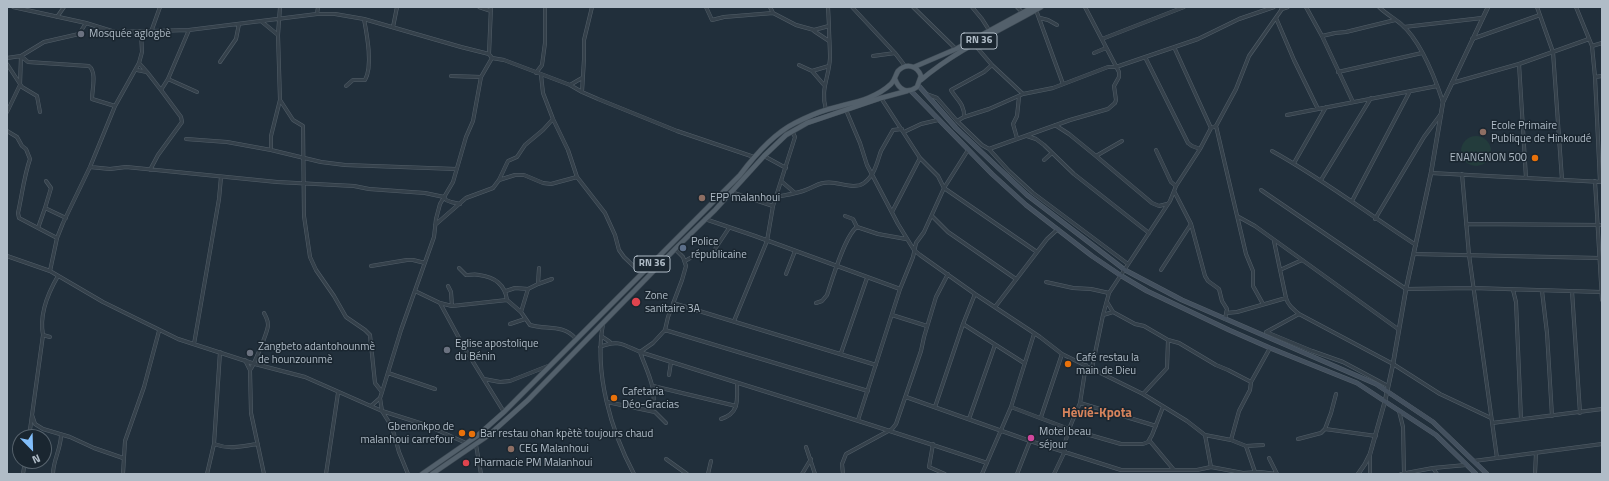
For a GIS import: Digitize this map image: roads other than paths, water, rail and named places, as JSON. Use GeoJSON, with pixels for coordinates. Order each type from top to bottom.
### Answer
{"type":"FeatureCollection","features":[{"type":"Feature","properties":{"kind":"main road","name":"RN 36"},"geometry":{"type":"LineString","coordinates":[[422,474],[482,432],[504,412],[575,338],[642,274],[740,175],[754,157],[779,133],[826,110],[858,102],[878,93],[891,84],[898,71],[905,66],[910,65],[914,67],[956,49],[1022,12],[1041,7]]}},
{"type":"Feature","properties":{"kind":"main road","name":"RN 36"},"geometry":{"type":"LineString","coordinates":[[432,474],[476,445],[528,400],[592,336],[603,322],[705,219],[764,156],[792,131],[881,98],[909,91],[933,69],[1034,8]]}},
{"type":"Feature","properties":{"kind":"main road"},"geometry":{"type":"LineString","coordinates":[[914,67],[920,73],[919,82],[926,94],[956,128],[1027,195],[1125,270],[1182,300],[1376,384],[1433,422],[1487,474]]}},
{"type":"Feature","properties":{"kind":"main road"},"geometry":{"type":"LineString","coordinates":[[895,79],[899,87],[909,91],[1020,200],[1092,256],[1147,291],[1270,348],[1357,383],[1399,409],[1436,435],[1476,474]]}},
{"type":"Feature","properties":{"kind":"street"},"geometry":{"type":"LineString","coordinates":[[13,7],[86,23],[115,32],[189,30],[317,14],[335,14],[364,19],[489,54],[492,58],[504,60],[570,85],[582,92],[677,131],[754,157]]}},
{"type":"Feature","properties":{"kind":"street"},"geometry":{"type":"LineString","coordinates":[[57,17],[64,7]]}},
{"type":"Feature","properties":{"kind":"street"},"geometry":{"type":"LineString","coordinates":[[151,32],[160,7]]}},
{"type":"Feature","properties":{"kind":"street"},"geometry":{"type":"LineString","coordinates":[[271,150],[271,136],[280,100],[278,35],[280,7]]}},
{"type":"Feature","properties":{"kind":"street"},"geometry":{"type":"LineString","coordinates":[[317,14],[318,7]]}},
{"type":"Feature","properties":{"kind":"street"},"geometry":{"type":"LineString","coordinates":[[393,27],[397,7]]}},
{"type":"Feature","properties":{"kind":"street"},"geometry":{"type":"LineString","coordinates":[[479,7],[491,9],[489,54]]}},
{"type":"Feature","properties":{"kind":"street"},"geometry":{"type":"LineString","coordinates":[[536,73],[542,65],[545,43],[546,7]]}},
{"type":"Feature","properties":{"kind":"street"},"geometry":{"type":"LineString","coordinates":[[582,92],[584,40],[592,7]]}},
{"type":"Feature","properties":{"kind":"street"},"geometry":{"type":"LineString","coordinates":[[706,7],[712,20],[724,17],[773,13]]}},
{"type":"Feature","properties":{"kind":"street"},"geometry":{"type":"LineString","coordinates":[[770,7],[773,13],[796,26],[813,30],[822,29],[829,26]]}},
{"type":"Feature","properties":{"kind":"street"},"geometry":{"type":"LineString","coordinates":[[826,110],[824,102],[824,85],[829,66],[828,7]]}},
{"type":"Feature","properties":{"kind":"street"},"geometry":{"type":"LineString","coordinates":[[852,7],[895,53],[905,66]]}},
{"type":"Feature","properties":{"kind":"street"},"geometry":{"type":"LineString","coordinates":[[913,7],[956,49]]}},
{"type":"Feature","properties":{"kind":"street"},"geometry":{"type":"LineString","coordinates":[[972,7],[989,30]]}},
{"type":"Feature","properties":{"kind":"street"},"geometry":{"type":"LineString","coordinates":[[1017,7],[1022,12]]}},
{"type":"Feature","properties":{"kind":"street"},"geometry":{"type":"LineString","coordinates":[[989,149],[1087,114],[1097,113],[1112,106],[1116,100],[1114,86],[1119,77],[1116,67],[1085,8],[1090,7]]}},
{"type":"Feature","properties":{"kind":"street"},"geometry":{"type":"LineString","coordinates":[[1102,39],[1184,7]]}},
{"type":"Feature","properties":{"kind":"street"},"geometry":{"type":"LineString","coordinates":[[957,121],[964,117],[1019,97],[1023,94],[1053,88],[1100,69],[1116,67],[1198,39],[1239,18],[1274,7]]}},
{"type":"Feature","properties":{"kind":"street"},"geometry":{"type":"LineString","coordinates":[[1092,368],[1102,314],[1109,293],[1167,204],[1176,186],[1200,149],[1211,128],[1216,126],[1236,89],[1249,56],[1276,18],[1281,8],[1288,7]]}},
{"type":"Feature","properties":{"kind":"street"},"geometry":{"type":"LineString","coordinates":[[1306,7],[1322,36],[1353,102]]}},
{"type":"Feature","properties":{"kind":"street"},"geometry":{"type":"LineString","coordinates":[[1379,7],[1404,27],[1414,39],[1422,53],[1443,102]]}},
{"type":"Feature","properties":{"kind":"street"},"geometry":{"type":"LineString","coordinates":[[1358,474],[1366,464],[1370,454],[1385,401],[1406,289],[1431,173],[1443,102],[1488,7]]}},
{"type":"Feature","properties":{"kind":"street"},"geometry":{"type":"LineString","coordinates":[[1537,7],[1553,52],[1562,180]]}},
{"type":"Feature","properties":{"kind":"street"},"geometry":{"type":"LineString","coordinates":[[1431,173],[1601,182],[1592,46],[1576,7]]}},
{"type":"Feature","properties":{"kind":"street"},"geometry":{"type":"LineString","coordinates":[[1034,8],[1040,18],[1063,84]]}},
{"type":"Feature","properties":{"kind":"street"},"geometry":{"type":"LineString","coordinates":[[1472,39],[1540,16]]}},
{"type":"Feature","properties":{"kind":"street"},"geometry":{"type":"LineString","coordinates":[[1040,18],[1057,25]]}},
{"type":"Feature","properties":{"kind":"street"},"geometry":{"type":"LineString","coordinates":[[1276,18],[1294,60],[1318,109]]}},
{"type":"Feature","properties":{"kind":"street"},"geometry":{"type":"LineString","coordinates":[[1404,27],[1482,18]]}},
{"type":"Feature","properties":{"kind":"street"},"geometry":{"type":"LineString","coordinates":[[346,86],[353,80],[365,80],[367,73],[369,64],[364,19]]}},
{"type":"Feature","properties":{"kind":"street"},"geometry":{"type":"LineString","coordinates":[[1322,36],[1346,32],[1395,20]]}},
{"type":"Feature","properties":{"kind":"street"},"geometry":{"type":"LineString","coordinates":[[260,21],[278,35]]}},
{"type":"Feature","properties":{"kind":"street"},"geometry":{"type":"LineString","coordinates":[[7,58],[21,56],[44,42],[79,34],[86,23]]}},
{"type":"Feature","properties":{"kind":"street"},"geometry":{"type":"LineString","coordinates":[[220,62],[236,39],[239,24]]}},
{"type":"Feature","properties":{"kind":"street"},"geometry":{"type":"LineString","coordinates":[[161,90],[168,79],[189,30]]}},
{"type":"Feature","properties":{"kind":"street"},"geometry":{"type":"LineString","coordinates":[[813,30],[829,41]]}},
{"type":"Feature","properties":{"kind":"street"},"geometry":{"type":"LineString","coordinates":[[50,271],[57,238],[63,223],[90,167],[115,106],[137,70],[142,52],[141,32]]}},
{"type":"Feature","properties":{"kind":"street"},"geometry":{"type":"LineString","coordinates":[[1451,84],[1518,64],[1589,39]]}},
{"type":"Feature","properties":{"kind":"street"},"geometry":{"type":"LineString","coordinates":[[1592,46],[1602,43]]}},
{"type":"Feature","properties":{"kind":"street"},"geometry":{"type":"LineString","coordinates":[[974,44],[992,66],[1023,94]]}},
{"type":"Feature","properties":{"kind":"street"},"geometry":{"type":"LineString","coordinates":[[1174,47],[1211,128]]}},
{"type":"Feature","properties":{"kind":"street"},"geometry":{"type":"LineString","coordinates":[[1094,53],[1106,48]]}},
{"type":"Feature","properties":{"kind":"street"},"geometry":{"type":"LineString","coordinates":[[873,56],[895,53]]}},
{"type":"Feature","properties":{"kind":"street"},"geometry":{"type":"LineString","coordinates":[[1338,72],[1422,53]]}},
{"type":"Feature","properties":{"kind":"street"},"geometry":{"type":"LineString","coordinates":[[7,112],[20,85],[21,56]]}},
{"type":"Feature","properties":{"kind":"street"},"geometry":{"type":"LineString","coordinates":[[21,56],[28,62],[91,67],[93,76],[92,99],[115,106]]}},
{"type":"Feature","properties":{"kind":"street"},"geometry":{"type":"LineString","coordinates":[[1145,57],[1188,143],[1200,149]]}},
{"type":"Feature","properties":{"kind":"street"},"geometry":{"type":"LineString","coordinates":[[408,474],[399,452],[392,427],[382,411],[380,398],[434,237],[440,204],[453,182],[473,121],[481,77],[492,58]]}},
{"type":"Feature","properties":{"kind":"street"},"geometry":{"type":"LineString","coordinates":[[139,63],[182,119],[150,170]]}},
{"type":"Feature","properties":{"kind":"street"},"geometry":{"type":"LineString","coordinates":[[7,64],[20,85],[37,96],[40,112]]}},
{"type":"Feature","properties":{"kind":"street"},"geometry":{"type":"LineString","coordinates":[[1518,64],[1526,178]]}},
{"type":"Feature","properties":{"kind":"street"},"geometry":{"type":"LineString","coordinates":[[799,65],[812,71],[824,85]]}},
{"type":"Feature","properties":{"kind":"street"},"geometry":{"type":"LineString","coordinates":[[812,71],[829,66]]}},
{"type":"Feature","properties":{"kind":"street"},"geometry":{"type":"LineString","coordinates":[[964,117],[959,99],[951,90],[992,66]]}},
{"type":"Feature","properties":{"kind":"street"},"geometry":{"type":"LineString","coordinates":[[137,70],[147,72]]}},
{"type":"Feature","properties":{"kind":"street"},"geometry":{"type":"LineString","coordinates":[[541,75],[543,93],[553,119],[568,150],[576,177],[605,213],[615,235],[619,250],[624,257],[642,274]]}},
{"type":"Feature","properties":{"kind":"street"},"geometry":{"type":"LineString","coordinates":[[451,76],[481,77]]}},
{"type":"Feature","properties":{"kind":"street"},"geometry":{"type":"LineString","coordinates":[[1595,77],[1602,76]]}},
{"type":"Feature","properties":{"kind":"street"},"geometry":{"type":"LineString","coordinates":[[570,85],[582,78]]}},
{"type":"Feature","properties":{"kind":"street"},"geometry":{"type":"LineString","coordinates":[[168,79],[197,92]]}},
{"type":"Feature","properties":{"kind":"street"},"geometry":{"type":"LineString","coordinates":[[1287,114],[1437,86]]}},
{"type":"Feature","properties":{"kind":"street"},"geometry":{"type":"LineString","coordinates":[[1352,201],[1410,91]]}},
{"type":"Feature","properties":{"kind":"street"},"geometry":{"type":"LineString","coordinates":[[926,94],[937,98],[957,121],[982,145],[989,149],[1009,171],[1033,193],[1128,264]]}},
{"type":"Feature","properties":{"kind":"street"},"geometry":{"type":"LineString","coordinates":[[1017,138],[1013,124],[1017,116],[1019,97]]}},
{"type":"Feature","properties":{"kind":"street"},"geometry":{"type":"LineString","coordinates":[[881,98],[920,158],[938,176],[944,188],[1038,252]]}},
{"type":"Feature","properties":{"kind":"street"},"geometry":{"type":"LineString","coordinates":[[1321,180],[1371,98]]}},
{"type":"Feature","properties":{"kind":"street"},"geometry":{"type":"LineString","coordinates":[[280,100],[295,122],[303,126],[305,233],[313,265],[346,317],[370,335],[375,383],[382,392]]}},
{"type":"Feature","properties":{"kind":"street"},"geometry":{"type":"LineString","coordinates":[[1294,163],[1326,107]]}},
{"type":"Feature","properties":{"kind":"street"},"geometry":{"type":"LineString","coordinates":[[846,110],[860,143],[867,165],[906,239],[914,250],[1062,354],[1143,394],[1187,421],[1205,435],[1231,440],[1246,446],[1263,445]]}},
{"type":"Feature","properties":{"kind":"street"},"geometry":{"type":"LineString","coordinates":[[1375,219],[1424,137],[1441,114]]}},
{"type":"Feature","properties":{"kind":"street"},"geometry":{"type":"LineString","coordinates":[[435,225],[466,198],[493,188],[499,180],[508,161],[517,158],[525,145],[543,130],[553,119]]}},
{"type":"Feature","properties":{"kind":"street"},"geometry":{"type":"LineString","coordinates":[[893,130],[903,131],[921,124],[938,120]]}},
{"type":"Feature","properties":{"kind":"street"},"geometry":{"type":"LineString","coordinates":[[776,197],[804,191],[814,185],[822,183],[862,185],[877,167],[881,152],[897,122]]}},
{"type":"Feature","properties":{"kind":"street"},"geometry":{"type":"LineString","coordinates":[[1055,125],[1069,134],[1152,204],[1159,206],[1167,204]]}},
{"type":"Feature","properties":{"kind":"street"},"geometry":{"type":"LineString","coordinates":[[1216,126],[1246,254],[1253,271],[1252,286],[1263,304]]}},
{"type":"Feature","properties":{"kind":"street"},"geometry":{"type":"LineString","coordinates":[[7,131],[17,137],[22,146],[26,149],[30,158],[26,169],[18,216],[21,220],[57,238]]}},
{"type":"Feature","properties":{"kind":"street"},"geometry":{"type":"LineString","coordinates":[[734,321],[767,241],[773,206],[796,137],[792,131]]}},
{"type":"Feature","properties":{"kind":"street"},"geometry":{"type":"LineString","coordinates":[[1026,136],[1036,139],[1074,174],[1149,233]]}},
{"type":"Feature","properties":{"kind":"street"},"geometry":{"type":"LineString","coordinates":[[186,139],[218,141],[271,150],[321,162],[345,165],[456,169]]}},
{"type":"Feature","properties":{"kind":"street"},"geometry":{"type":"LineString","coordinates":[[1096,156],[1122,141]]}},
{"type":"Feature","properties":{"kind":"street"},"geometry":{"type":"LineString","coordinates":[[858,420],[900,289],[913,257],[916,243],[924,232],[944,188],[968,150]]}},
{"type":"Feature","properties":{"kind":"street"},"geometry":{"type":"LineString","coordinates":[[1156,150],[1171,182],[1176,186]]}},
{"type":"Feature","properties":{"kind":"street"},"geometry":{"type":"LineString","coordinates":[[1272,151],[1321,180],[1375,219],[1416,245]]}},
{"type":"Feature","properties":{"kind":"street"},"geometry":{"type":"LineString","coordinates":[[1044,160],[1052,153]]}},
{"type":"Feature","properties":{"kind":"street"},"geometry":{"type":"LineString","coordinates":[[764,156],[786,168]]}},
{"type":"Feature","properties":{"kind":"street"},"geometry":{"type":"LineString","coordinates":[[892,212],[920,158]]}},
{"type":"Feature","properties":{"kind":"street"},"geometry":{"type":"LineString","coordinates":[[90,167],[110,169],[126,167],[277,182],[425,192],[444,197],[446,200],[460,204]]}},
{"type":"Feature","properties":{"kind":"street"},"geometry":{"type":"LineString","coordinates":[[1462,174],[1473,288],[1497,458]]}},
{"type":"Feature","properties":{"kind":"street"},"geometry":{"type":"LineString","coordinates":[[499,180],[516,175],[524,175],[543,183],[551,184],[576,177]]}},
{"type":"Feature","properties":{"kind":"street"},"geometry":{"type":"LineString","coordinates":[[194,344],[219,199],[221,177]]}},
{"type":"Feature","properties":{"kind":"street"},"geometry":{"type":"LineString","coordinates":[[38,228],[51,188],[46,181]]}},
{"type":"Feature","properties":{"kind":"street"},"geometry":{"type":"LineString","coordinates":[[781,181],[795,193]]}},
{"type":"Feature","properties":{"kind":"street"},"geometry":{"type":"LineString","coordinates":[[1595,182],[1602,300]]}},
{"type":"Feature","properties":{"kind":"street"},"geometry":{"type":"LineString","coordinates":[[1261,190],[1406,289],[1473,288],[1601,292]]}},
{"type":"Feature","properties":{"kind":"street"},"geometry":{"type":"LineString","coordinates":[[1174,191],[1191,224],[1205,276],[1208,281],[1219,289],[1222,302],[1227,309],[1225,319]]}},
{"type":"Feature","properties":{"kind":"street"},"geometry":{"type":"LineString","coordinates":[[731,192],[773,206]]}},
{"type":"Feature","properties":{"kind":"street"},"geometry":{"type":"LineString","coordinates":[[45,208],[66,218]]}},
{"type":"Feature","properties":{"kind":"street"},"geometry":{"type":"LineString","coordinates":[[845,216],[853,219],[857,227],[884,235],[906,239]]}},
{"type":"Feature","properties":{"kind":"street"},"geometry":{"type":"LineString","coordinates":[[932,216],[948,232],[1016,279]]}},
{"type":"Feature","properties":{"kind":"street"},"geometry":{"type":"LineString","coordinates":[[1237,216],[1255,226],[1398,329]]}},
{"type":"Feature","properties":{"kind":"street"},"geometry":{"type":"LineString","coordinates":[[705,219],[900,289]]}},
{"type":"Feature","properties":{"kind":"street"},"geometry":{"type":"LineString","coordinates":[[1160,270],[1191,224]]}},
{"type":"Feature","properties":{"kind":"street"},"geometry":{"type":"LineString","coordinates":[[1466,224],[1602,225]]}},
{"type":"Feature","properties":{"kind":"street"},"geometry":{"type":"LineString","coordinates":[[816,303],[822,301],[827,295],[852,232],[857,227]]}},
{"type":"Feature","properties":{"kind":"street"},"geometry":{"type":"LineString","coordinates":[[685,261],[699,253],[711,255],[729,228]]}},
{"type":"Feature","properties":{"kind":"street"},"geometry":{"type":"LineString","coordinates":[[995,307],[1047,239],[1058,229]]}},
{"type":"Feature","properties":{"kind":"street"},"geometry":{"type":"LineString","coordinates":[[1274,241],[1286,298],[1289,305],[1299,314],[1393,364],[1440,394],[1491,418]]}},
{"type":"Feature","properties":{"kind":"street"},"geometry":{"type":"LineString","coordinates":[[640,352],[653,343],[665,330],[686,266],[685,261],[675,249]]}},
{"type":"Feature","properties":{"kind":"street"},"geometry":{"type":"LineString","coordinates":[[786,274],[795,251]]}},
{"type":"Feature","properties":{"kind":"street"},"geometry":{"type":"LineString","coordinates":[[1414,254],[1599,258]]}},
{"type":"Feature","properties":{"kind":"street"},"geometry":{"type":"LineString","coordinates":[[7,256],[50,271],[103,302],[159,331],[255,364],[305,377],[338,393],[382,411],[426,425],[466,443]]}},
{"type":"Feature","properties":{"kind":"street"},"geometry":{"type":"LineString","coordinates":[[371,266],[407,260],[425,263]]}},
{"type":"Feature","properties":{"kind":"street"},"geometry":{"type":"LineString","coordinates":[[1280,270],[1302,260]]}},
{"type":"Feature","properties":{"kind":"street"},"geometry":{"type":"LineString","coordinates":[[459,268],[466,275],[479,275],[500,283],[506,291],[507,300],[521,312],[530,325],[536,327],[559,328],[571,333],[575,338]]}},
{"type":"Feature","properties":{"kind":"street"},"geometry":{"type":"LineString","coordinates":[[538,284],[539,268]]}},
{"type":"Feature","properties":{"kind":"street"},"geometry":{"type":"LineString","coordinates":[[843,474],[842,464],[846,454],[889,430],[896,424],[921,351],[938,292],[948,274]]}},
{"type":"Feature","properties":{"kind":"street"},"geometry":{"type":"LineString","coordinates":[[30,429],[43,334],[42,318],[45,305],[58,276]]}},
{"type":"Feature","properties":{"kind":"street"},"geometry":{"type":"LineString","coordinates":[[841,353],[868,278]]}},
{"type":"Feature","properties":{"kind":"street"},"geometry":{"type":"LineString","coordinates":[[506,291],[515,288],[528,289],[552,279]]}},
{"type":"Feature","properties":{"kind":"street"},"geometry":{"type":"LineString","coordinates":[[1046,282],[1073,288],[1091,289],[1109,293]]}},
{"type":"Feature","properties":{"kind":"street"},"geometry":{"type":"LineString","coordinates":[[448,286],[451,292],[452,306]]}},
{"type":"Feature","properties":{"kind":"street"},"geometry":{"type":"LineString","coordinates":[[521,312],[528,289]]}},
{"type":"Feature","properties":{"kind":"street"},"geometry":{"type":"LineString","coordinates":[[1513,290],[1516,302],[1522,420]]}},
{"type":"Feature","properties":{"kind":"street"},"geometry":{"type":"LineString","coordinates":[[415,291],[440,303],[452,306],[507,300]]}},
{"type":"Feature","properties":{"kind":"street"},"geometry":{"type":"LineString","coordinates":[[1542,291],[1547,333],[1552,416]]}},
{"type":"Feature","properties":{"kind":"street"},"geometry":{"type":"LineString","coordinates":[[1572,291],[1580,413]]}},
{"type":"Feature","properties":{"kind":"street"},"geometry":{"type":"LineString","coordinates":[[935,407],[963,324],[975,294]]}},
{"type":"Feature","properties":{"kind":"street"},"geometry":{"type":"LineString","coordinates":[[1226,313],[1237,312],[1286,298]]}},
{"type":"Feature","properties":{"kind":"street"},"geometry":{"type":"LineString","coordinates":[[1107,302],[1113,312],[1135,324],[1144,326],[1168,340],[1179,343],[1216,365],[1251,382]]}},
{"type":"Feature","properties":{"kind":"street"},"geometry":{"type":"LineString","coordinates":[[440,303],[465,349],[504,412]]}},
{"type":"Feature","properties":{"kind":"street"},"geometry":{"type":"LineString","coordinates":[[673,303],[841,353],[876,365]]}},
{"type":"Feature","properties":{"kind":"street"},"geometry":{"type":"LineString","coordinates":[[1102,314],[1113,312]]}},
{"type":"Feature","properties":{"kind":"street"},"geometry":{"type":"LineString","coordinates":[[250,370],[255,364],[268,324],[264,313]]}},
{"type":"Feature","properties":{"kind":"street"},"geometry":{"type":"LineString","coordinates":[[1299,314],[1266,332],[1343,362],[1388,386]]}},
{"type":"Feature","properties":{"kind":"street"},"geometry":{"type":"LineString","coordinates":[[892,315],[927,326]]}},
{"type":"Feature","properties":{"kind":"street"},"geometry":{"type":"LineString","coordinates":[[510,324],[525,319]]}},
{"type":"Feature","properties":{"kind":"street"},"geometry":{"type":"LineString","coordinates":[[603,322],[600,347],[607,402],[613,428],[633,473]]}},
{"type":"Feature","properties":{"kind":"street"},"geometry":{"type":"LineString","coordinates":[[963,324],[1024,363]]}},
{"type":"Feature","properties":{"kind":"street"},"geometry":{"type":"LineString","coordinates":[[665,330],[868,391]]}},
{"type":"Feature","properties":{"kind":"street"},"geometry":{"type":"LineString","coordinates":[[123,474],[125,441],[144,387],[159,331]]}},
{"type":"Feature","properties":{"kind":"street"},"geometry":{"type":"LineString","coordinates":[[43,334],[50,337]]}},
{"type":"Feature","properties":{"kind":"street"},"geometry":{"type":"LineString","coordinates":[[982,474],[1002,431],[1011,407],[1034,334]]}},
{"type":"Feature","properties":{"kind":"street"},"geometry":{"type":"LineString","coordinates":[[601,336],[610,342],[620,343],[640,352],[858,420],[987,463]]}},
{"type":"Feature","properties":{"kind":"street"},"geometry":{"type":"LineString","coordinates":[[1143,394],[1167,368],[1168,340]]}},
{"type":"Feature","properties":{"kind":"street"},"geometry":{"type":"LineString","coordinates":[[600,347],[610,342]]}},
{"type":"Feature","properties":{"kind":"street"},"geometry":{"type":"LineString","coordinates":[[969,419],[995,345]]}},
{"type":"Feature","properties":{"kind":"street"},"geometry":{"type":"LineString","coordinates":[[1231,440],[1238,411],[1250,390],[1251,382],[1270,348]]}},
{"type":"Feature","properties":{"kind":"street"},"geometry":{"type":"LineString","coordinates":[[207,474],[214,444],[220,352]]}},
{"type":"Feature","properties":{"kind":"street"},"geometry":{"type":"LineString","coordinates":[[640,352],[653,386],[654,403],[652,411]]}},
{"type":"Feature","properties":{"kind":"street"},"geometry":{"type":"LineString","coordinates":[[1041,417],[1062,354]]}},
{"type":"Feature","properties":{"kind":"street"},"geometry":{"type":"LineString","coordinates":[[246,360],[250,370],[251,413],[264,474]]}},
{"type":"Feature","properties":{"kind":"street"},"geometry":{"type":"LineString","coordinates":[[669,375],[671,362]]}},
{"type":"Feature","properties":{"kind":"street"},"geometry":{"type":"LineString","coordinates":[[484,379],[500,382],[510,381],[518,379],[551,364]]}},
{"type":"Feature","properties":{"kind":"street"},"geometry":{"type":"LineString","coordinates":[[1054,474],[1064,450],[1069,429],[1080,403],[1086,365]]}},
{"type":"Feature","properties":{"kind":"street"},"geometry":{"type":"LineString","coordinates":[[388,373],[435,389]]}},
{"type":"Feature","properties":{"kind":"street"},"geometry":{"type":"LineString","coordinates":[[721,419],[730,416],[735,410],[737,383]]}},
{"type":"Feature","properties":{"kind":"street"},"geometry":{"type":"LineString","coordinates":[[653,386],[736,406]]}},
{"type":"Feature","properties":{"kind":"street"},"geometry":{"type":"LineString","coordinates":[[326,474],[338,393]]}},
{"type":"Feature","properties":{"kind":"street"},"geometry":{"type":"LineString","coordinates":[[1298,439],[1320,434],[1325,429],[1333,408],[1336,394]]}},
{"type":"Feature","properties":{"kind":"street"},"geometry":{"type":"LineString","coordinates":[[906,397],[1030,441],[1064,450],[1121,470],[1197,470],[1210,468],[1243,473],[1277,474],[1269,458]]}},
{"type":"Feature","properties":{"kind":"street"},"geometry":{"type":"LineString","coordinates":[[371,406],[380,398]]}},
{"type":"Feature","properties":{"kind":"street"},"geometry":{"type":"LineString","coordinates":[[607,402],[652,411],[658,414],[666,423]]}},
{"type":"Feature","properties":{"kind":"street"},"geometry":{"type":"LineString","coordinates":[[1080,403],[1156,426]]}},
{"type":"Feature","properties":{"kind":"street"},"geometry":{"type":"LineString","coordinates":[[1011,407],[1041,417],[1069,429],[1100,437],[1118,444],[1143,444],[1149,440],[1163,407]]}},
{"type":"Feature","properties":{"kind":"street"},"geometry":{"type":"LineString","coordinates":[[1399,409],[1403,428],[1403,474],[1433,468],[1466,465]]}},
{"type":"Feature","properties":{"kind":"street"},"geometry":{"type":"LineString","coordinates":[[1492,423],[1602,409]]}},
{"type":"Feature","properties":{"kind":"street"},"geometry":{"type":"LineString","coordinates":[[32,415],[36,426],[123,458]]}},
{"type":"Feature","properties":{"kind":"street"},"geometry":{"type":"LineString","coordinates":[[1325,429],[1376,436]]}},
{"type":"Feature","properties":{"kind":"street"},"geometry":{"type":"LineString","coordinates":[[53,474],[54,463],[61,444],[61,435]]}},
{"type":"Feature","properties":{"kind":"street"},"geometry":{"type":"LineString","coordinates":[[1205,435],[1210,474]]}},
{"type":"Feature","properties":{"kind":"street"},"geometry":{"type":"LineString","coordinates":[[1149,440],[1174,470]]}},
{"type":"Feature","properties":{"kind":"street"},"geometry":{"type":"LineString","coordinates":[[1017,474],[1030,441]]}},
{"type":"Feature","properties":{"kind":"street"},"geometry":{"type":"LineString","coordinates":[[214,444],[226,448],[258,444]]}},
{"type":"Feature","properties":{"kind":"street"},"geometry":{"type":"LineString","coordinates":[[933,444],[929,467],[945,474]]}},
{"type":"Feature","properties":{"kind":"street"},"geometry":{"type":"LineString","coordinates":[[1474,461],[1602,444]]}},
{"type":"Feature","properties":{"kind":"street"},"geometry":{"type":"LineString","coordinates":[[476,445],[481,474]]}},
{"type":"Feature","properties":{"kind":"street"},"geometry":{"type":"LineString","coordinates":[[1246,446],[1256,473]]}},
{"type":"Feature","properties":{"kind":"street"},"geometry":{"type":"LineString","coordinates":[[806,447],[815,474]]}},
{"type":"Feature","properties":{"kind":"street"},"geometry":{"type":"LineString","coordinates":[[1535,474],[1536,453]]}},
{"type":"Feature","properties":{"kind":"street"},"geometry":{"type":"LineString","coordinates":[[1370,454],[1370,474]]}},
{"type":"Feature","properties":{"kind":"street"},"geometry":{"type":"LineString","coordinates":[[666,459],[687,474]]}},
{"type":"Feature","properties":{"kind":"street"},"geometry":{"type":"LineString","coordinates":[[802,474],[811,459]]}},
{"type":"Feature","properties":{"kind":"street"},"geometry":{"type":"LineString","coordinates":[[708,474],[711,461]]}},
{"type":"Feature","properties":{"kind":"street"},"geometry":{"type":"LineString","coordinates":[[1433,468],[1437,474]]}},
{"type":"Feature","properties":{"kind":"street"},"geometry":{"type":"LineString","coordinates":[[1119,474],[1121,470]]}},
{"type":"Feature","properties":{"kind":"place","name":"Mosquée aglogbè"},"geometry":{"type":"Point","coordinates":[81,34]}},
{"type":"Feature","properties":{"kind":"place","name":"Ecole Primaire Publique de Hinkoudé"},"geometry":{"type":"Point","coordinates":[1483,132]}},
{"type":"Feature","properties":{"kind":"place","name":"ENANGNON 500"},"geometry":{"type":"Point","coordinates":[1535,158]}},
{"type":"Feature","properties":{"kind":"place","name":"EPP malanhoui"},"geometry":{"type":"Point","coordinates":[702,198]}},
{"type":"Feature","properties":{"kind":"place","name":"Police républicaine"},"geometry":{"type":"Point","coordinates":[683,248]}},
{"type":"Feature","properties":{"kind":"place","name":"Zone sanitaire 3A"},"geometry":{"type":"Point","coordinates":[636,302]}},
{"type":"Feature","properties":{"kind":"place","name":"Eglise apostolique du Bénin"},"geometry":{"type":"Point","coordinates":[447,350]}},
{"type":"Feature","properties":{"kind":"place","name":"Zangbeto adantohounmè de hounzounmè"},"geometry":{"type":"Point","coordinates":[250,353]}},
{"type":"Feature","properties":{"kind":"place","name":"Café restau la main de Dieu"},"geometry":{"type":"Point","coordinates":[1068,364]}},
{"type":"Feature","properties":{"kind":"place","name":"Cafetaria Déo-Gracias"},"geometry":{"type":"Point","coordinates":[614,398]}},
{"type":"Feature","properties":{"kind":"place","name":"Gbenonkpo de malanhoui carrefour"},"geometry":{"type":"Point","coordinates":[462,433]}},
{"type":"Feature","properties":{"kind":"place","name":"Bar restau ohan kpètè toujours chaud"},"geometry":{"type":"Point","coordinates":[472,434]}},
{"type":"Feature","properties":{"kind":"place","name":"Motel beau séjour"},"geometry":{"type":"Point","coordinates":[1031,438]}},
{"type":"Feature","properties":{"kind":"place","name":"CEG Malanhoui"},"geometry":{"type":"Point","coordinates":[511,449]}},
{"type":"Feature","properties":{"kind":"place","name":"Pharmacie PM Malanhoui"},"geometry":{"type":"Point","coordinates":[466,463]}},
{"type":"Feature","properties":{"kind":"district","name":"Hêvié-Kpota"},"geometry":{"type":"Point","coordinates":[1097,414]}}]}
